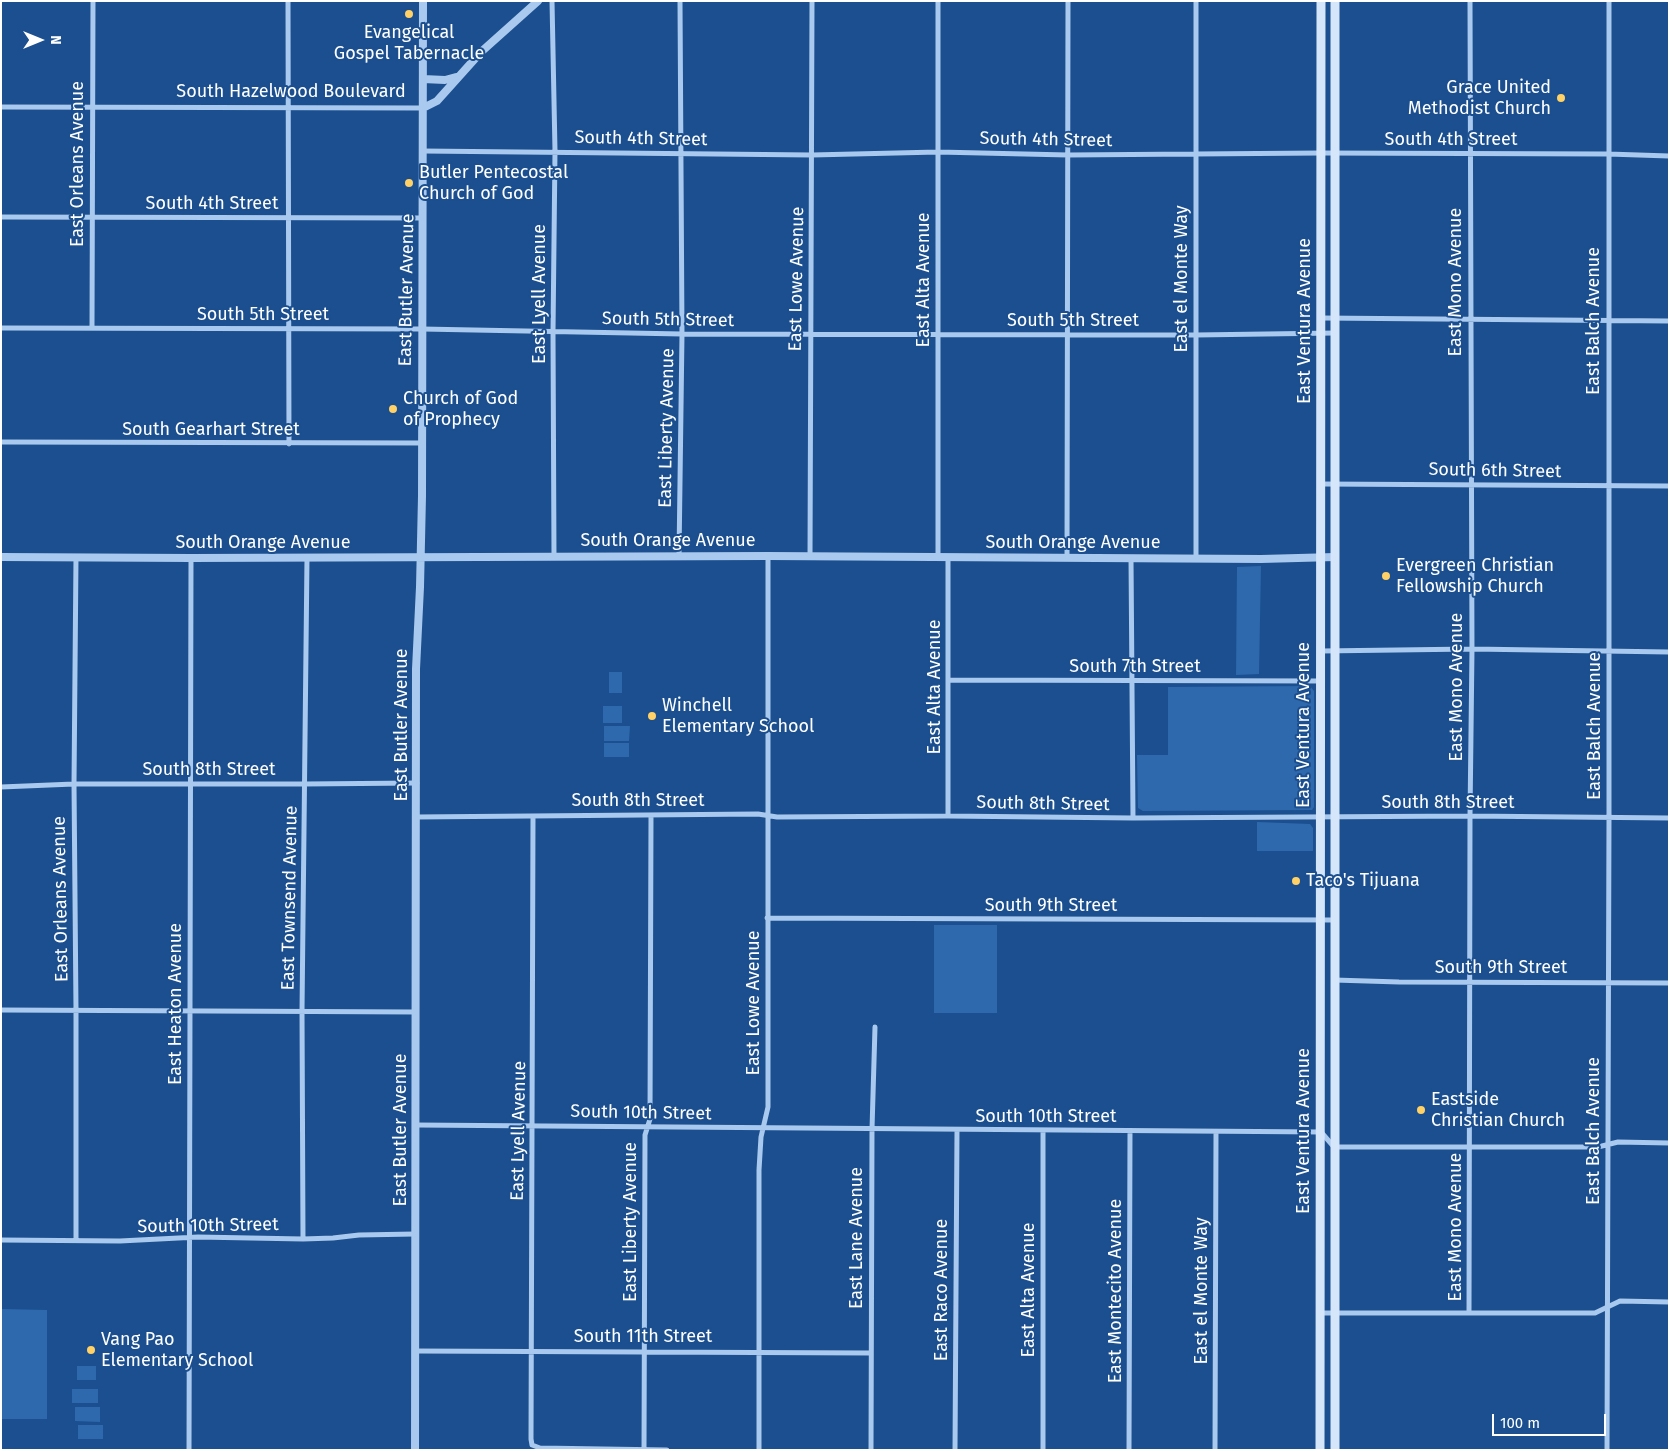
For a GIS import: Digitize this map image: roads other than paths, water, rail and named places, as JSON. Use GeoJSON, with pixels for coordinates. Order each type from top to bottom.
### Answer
{"type":"FeatureCollection","features":[{"type":"Feature","properties":{"kind":"main road","name":"East Ventura Avenue"},"geometry":{"type":"LineString","coordinates":[[1320,1450],[1321,1]]}},
{"type":"Feature","properties":{"kind":"main road","name":"East Ventura Avenue"},"geometry":{"type":"LineString","coordinates":[[1334,1450],[1335,1]]}},
{"type":"Feature","properties":{"kind":"street","name":"East Orleans Avenue"},"geometry":{"type":"LineString","coordinates":[[92,327],[93,1]]}},
{"type":"Feature","properties":{"kind":"street"},"geometry":{"type":"LineString","coordinates":[[288,1],[289,444]]}},
{"type":"Feature","properties":{"kind":"street","name":"East Butler Avenue"},"geometry":{"type":"LineString","coordinates":[[415,1450],[416,669],[421,557],[423,1]]}},
{"type":"Feature","properties":{"kind":"street","name":"South Hazelwood Boulevard"},"geometry":{"type":"LineString","coordinates":[[1,107],[423,108],[437,101],[458,76],[495,39],[538,1]]}},
{"type":"Feature","properties":{"kind":"street","name":"East Lyell Avenue"},"geometry":{"type":"LineString","coordinates":[[552,1],[555,151],[553,332],[554,557]]}},
{"type":"Feature","properties":{"kind":"street","name":"East Liberty Avenue"},"geometry":{"type":"LineString","coordinates":[[679,556],[682,334],[680,1]]}},
{"type":"Feature","properties":{"kind":"street","name":"East Lowe Avenue"},"geometry":{"type":"LineString","coordinates":[[810,557],[809,334],[812,1]]}},
{"type":"Feature","properties":{"kind":"street","name":"East Alta Avenue"},"geometry":{"type":"LineString","coordinates":[[938,1],[938,558]]}},
{"type":"Feature","properties":{"kind":"street"},"geometry":{"type":"LineString","coordinates":[[1067,558],[1068,1]]}},
{"type":"Feature","properties":{"kind":"street","name":"East el Monte Way"},"geometry":{"type":"LineString","coordinates":[[1196,1],[1196,558]]}},
{"type":"Feature","properties":{"kind":"street","name":"East Mono Avenue"},"geometry":{"type":"LineString","coordinates":[[1469,1313],[1472,649],[1470,1]]}},
{"type":"Feature","properties":{"kind":"street","name":"East Balch Avenue"},"geometry":{"type":"LineString","coordinates":[[1607,1450],[1609,1]]}},
{"type":"Feature","properties":{"kind":"street"},"geometry":{"type":"LineString","coordinates":[[423,78],[445,80],[458,76]]}},
{"type":"Feature","properties":{"kind":"street","name":"South 4th Street"},"geometry":{"type":"LineString","coordinates":[[423,151],[812,155],[938,152],[1068,155],[1335,153],[1669,156]]}},
{"type":"Feature","properties":{"kind":"street","name":"South 4th Street"},"geometry":{"type":"LineString","coordinates":[[1,217],[423,218]]}},
{"type":"Feature","properties":{"kind":"street"},"geometry":{"type":"LineString","coordinates":[[1322,318],[1669,320]]}},
{"type":"Feature","properties":{"kind":"street","name":"South 5th Street"},"geometry":{"type":"LineString","coordinates":[[1,328],[422,329],[682,334],[1196,335],[1335,333]]}},
{"type":"Feature","properties":{"kind":"street","name":"South Gearhart Street"},"geometry":{"type":"LineString","coordinates":[[1,442],[422,443]]}},
{"type":"Feature","properties":{"kind":"street","name":"South 6th Street"},"geometry":{"type":"LineString","coordinates":[[1321,484],[1669,486]]}},
{"type":"Feature","properties":{"kind":"street","name":"East Lowe Avenue"},"geometry":{"type":"LineString","coordinates":[[759,1450],[759,1170],[760,1142],[768,1107],[768,556]]}},
{"type":"Feature","properties":{"kind":"street","name":"South Orange Avenue"},"geometry":{"type":"LineString","coordinates":[[1,557],[768,556],[1321,559],[1335,557]]}},
{"type":"Feature","properties":{"kind":"street","name":"East Orleans Avenue"},"geometry":{"type":"LineString","coordinates":[[76,557],[74,784],[76,1240]]}},
{"type":"Feature","properties":{"kind":"street","name":"East Heaton Avenue"},"geometry":{"type":"LineString","coordinates":[[189,1450],[191,558]]}},
{"type":"Feature","properties":{"kind":"street","name":"East Townsend Avenue"},"geometry":{"type":"LineString","coordinates":[[303,1239],[302,1012],[307,558]]}},
{"type":"Feature","properties":{"kind":"street","name":"East Alta Avenue"},"geometry":{"type":"LineString","coordinates":[[948,558],[948,816]]}},
{"type":"Feature","properties":{"kind":"street"},"geometry":{"type":"LineString","coordinates":[[1131,558],[1132,818]]}},
{"type":"Feature","properties":{"kind":"street"},"geometry":{"type":"LineString","coordinates":[[1321,651],[1472,649],[1669,652]]}},
{"type":"Feature","properties":{"kind":"street","name":"South 7th Street"},"geometry":{"type":"LineString","coordinates":[[948,680],[1131,682],[1321,681]]}},
{"type":"Feature","properties":{"kind":"street","name":"South 8th Street"},"geometry":{"type":"LineString","coordinates":[[1,787],[74,784],[417,783]]}},
{"type":"Feature","properties":{"kind":"street","name":"East Liberty Avenue"},"geometry":{"type":"LineString","coordinates":[[644,1450],[645,1135],[650,1119],[651,815]]}},
{"type":"Feature","properties":{"kind":"street","name":"South 8th Street"},"geometry":{"type":"LineString","coordinates":[[416,817],[768,815],[777,817],[1132,818],[1470,816],[1669,818]]}},
{"type":"Feature","properties":{"kind":"street","name":"East Lyell Avenue"},"geometry":{"type":"LineString","coordinates":[[533,816],[531,1440],[532,1445],[540,1448],[644,1450]]}},
{"type":"Feature","properties":{"kind":"street","name":"South 9th Street"},"geometry":{"type":"LineString","coordinates":[[767,918],[1334,920]]}},
{"type":"Feature","properties":{"kind":"street","name":"South 9th Street"},"geometry":{"type":"LineString","coordinates":[[1334,980],[1669,983]]}},
{"type":"Feature","properties":{"kind":"street"},"geometry":{"type":"LineString","coordinates":[[1,1010],[416,1012]]}},
{"type":"Feature","properties":{"kind":"street","name":"East Lane Avenue"},"geometry":{"type":"LineString","coordinates":[[871,1450],[872,1129],[875,1027]]}},
{"type":"Feature","properties":{"kind":"street","name":"South 10th Street"},"geometry":{"type":"LineString","coordinates":[[416,1125],[1321,1132]]}},
{"type":"Feature","properties":{"kind":"street","name":"East Raco Avenue"},"geometry":{"type":"LineString","coordinates":[[955,1450],[957,1130]]}},
{"type":"Feature","properties":{"kind":"street","name":"East Alta Avenue"},"geometry":{"type":"LineString","coordinates":[[1043,1131],[1043,1450]]}},
{"type":"Feature","properties":{"kind":"street","name":"East Montecito Avenue"},"geometry":{"type":"LineString","coordinates":[[1129,1450],[1130,1132]]}},
{"type":"Feature","properties":{"kind":"street","name":"East el Monte Way"},"geometry":{"type":"LineString","coordinates":[[1216,1132],[1216,1450]]}},
{"type":"Feature","properties":{"kind":"street"},"geometry":{"type":"LineString","coordinates":[[1321,1132],[1334,1147],[1598,1147],[1618,1142],[1669,1143]]}},
{"type":"Feature","properties":{"kind":"street","name":"South 10th Street"},"geometry":{"type":"LineString","coordinates":[[1,1240],[303,1239],[352,1235],[415,1234]]}},
{"type":"Feature","properties":{"kind":"street"},"geometry":{"type":"LineString","coordinates":[[1320,1313],[1595,1313],[1620,1301],[1669,1302]]}},
{"type":"Feature","properties":{"kind":"street","name":"South 11th Street"},"geometry":{"type":"LineString","coordinates":[[415,1351],[870,1353]]}},
{"type":"Feature","properties":{"kind":"street"},"geometry":{"type":"LineString","coordinates":[[644,1450],[667,1450]]}},
{"type":"Feature","properties":{"kind":"place","name":"Evangelical Gospel Tabernacle"},"geometry":{"type":"Point","coordinates":[409,14]}},
{"type":"Feature","properties":{"kind":"place","name":"Grace United Methodist Church"},"geometry":{"type":"Point","coordinates":[1561,98]}},
{"type":"Feature","properties":{"kind":"place","name":"Butler Pentecostal Church of God"},"geometry":{"type":"Point","coordinates":[409,183]}},
{"type":"Feature","properties":{"kind":"place","name":"Church of God of Prophecy"},"geometry":{"type":"Point","coordinates":[393,409]}},
{"type":"Feature","properties":{"kind":"place","name":"Evergreen Christian Fellowship Church"},"geometry":{"type":"Point","coordinates":[1386,576]}},
{"type":"Feature","properties":{"kind":"place","name":"Winchell Elementary School"},"geometry":{"type":"Point","coordinates":[652,716]}},
{"type":"Feature","properties":{"kind":"place","name":"Taco's Tijuana"},"geometry":{"type":"Point","coordinates":[1296,881]}},
{"type":"Feature","properties":{"kind":"place","name":"Eastside Christian Church"},"geometry":{"type":"Point","coordinates":[1421,1110]}},
{"type":"Feature","properties":{"kind":"place","name":"Vang Pao Elementary School"},"geometry":{"type":"Point","coordinates":[91,1350]}}]}
